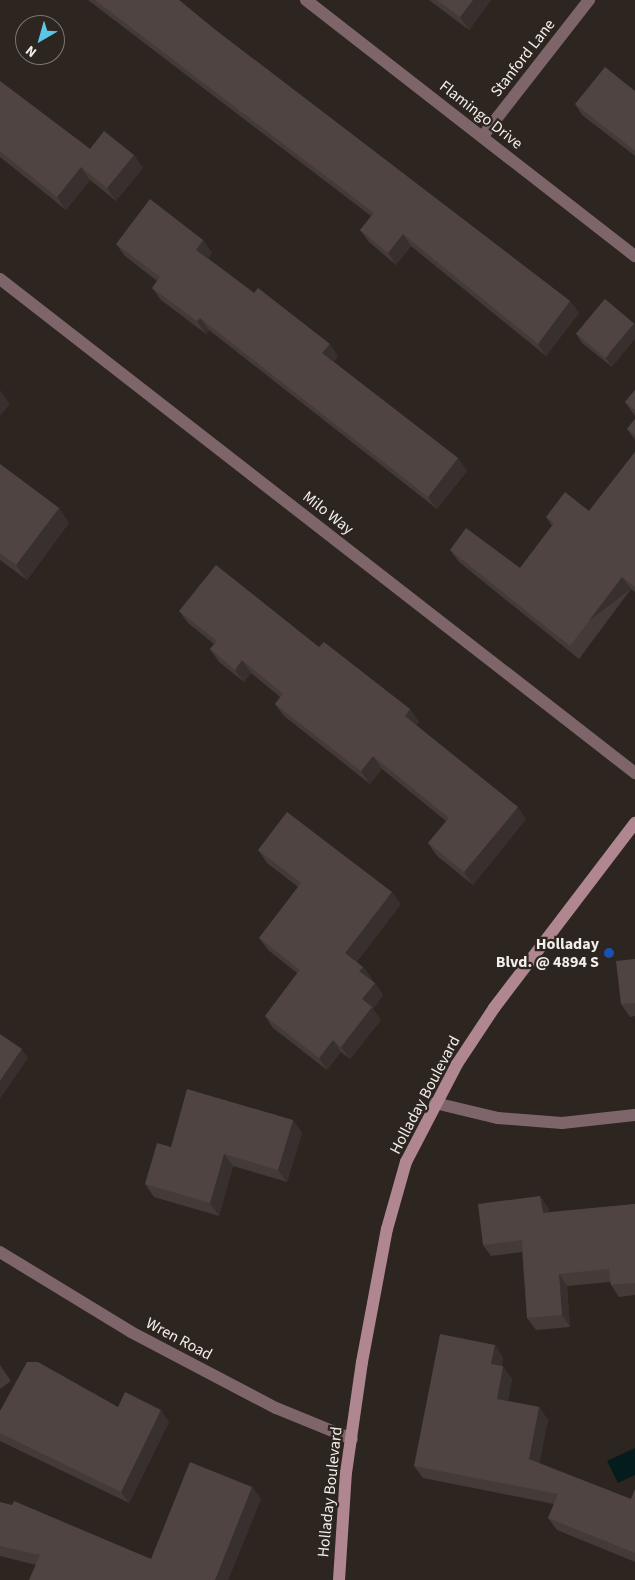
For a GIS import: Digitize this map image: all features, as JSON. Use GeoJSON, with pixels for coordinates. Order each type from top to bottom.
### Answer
{"type":"FeatureCollection","features":[{"type":"Feature","properties":{"kind":"main road","name":"Holladay Boulevard"},"geometry":{"type":"LineString","coordinates":[[339,1580],[352,1439],[387,1228],[406,1162],[435,1103],[494,1008],[635,823]]}},
{"type":"Feature","properties":{"kind":"street","name":"Flamingo Drive"},"geometry":{"type":"LineString","coordinates":[[306,0],[635,256]]}},
{"type":"Feature","properties":{"kind":"street","name":"Stanford Lane"},"geometry":{"type":"LineString","coordinates":[[482,137],[589,0]]}},
{"type":"Feature","properties":{"kind":"street","name":"Milo Way"},"geometry":{"type":"LineString","coordinates":[[0,279],[635,773]]}},
{"type":"Feature","properties":{"kind":"street"},"geometry":{"type":"LineString","coordinates":[[435,1103],[498,1118],[562,1123],[635,1115]]}},
{"type":"Feature","properties":{"kind":"street","name":"Wren Road"},"geometry":{"type":"LineString","coordinates":[[0,1252],[174,1354],[276,1408],[352,1439]]}},
{"type":"Feature","properties":{"kind":"water"},"geometry":{"type":"Polygon","coordinates":[[[635,1448],[635,1475],[618,1483],[607,1461],[635,1448]]]}},
{"type":"Feature","properties":{"kind":"building"},"geometry":{"type":"Polygon","coordinates":[[[95,0],[179,0],[570,301],[538,344],[403,234],[388,253],[360,230],[374,213],[95,0]]]}},
{"type":"Feature","properties":{"kind":"building"},"geometry":{"type":"Polygon","coordinates":[[[437,0],[473,0],[460,17],[437,0]]]}},
{"type":"Feature","properties":{"kind":"building"},"geometry":{"type":"Polygon","coordinates":[[[605,67],[635,91],[635,151],[575,104],[605,67]]]}},
{"type":"Feature","properties":{"kind":"building"},"geometry":{"type":"Polygon","coordinates":[[[0,81],[90,149],[104,131],[134,155],[107,188],[81,167],[57,197],[0,151],[0,81]]]}},
{"type":"Feature","properties":{"kind":"building"},"geometry":{"type":"Polygon","coordinates":[[[150,199],[203,240],[196,250],[254,293],[258,288],[330,344],[322,353],[458,458],[428,497],[200,318],[197,321],[152,288],[160,277],[116,244],[150,199]]]}},
{"type":"Feature","properties":{"kind":"building"},"geometry":{"type":"Polygon","coordinates":[[[605,299],[634,323],[605,358],[576,333],[605,299]]]}},
{"type":"Feature","properties":{"kind":"building"},"geometry":{"type":"Polygon","coordinates":[[[635,390],[635,410],[625,402],[635,390]]]}},
{"type":"Feature","properties":{"kind":"building"},"geometry":{"type":"Polygon","coordinates":[[[635,419],[635,435],[627,429],[635,419]]]}},
{"type":"Feature","properties":{"kind":"building"},"geometry":{"type":"Polygon","coordinates":[[[635,452],[635,587],[622,577],[570,646],[450,550],[466,528],[520,568],[554,523],[546,517],[565,492],[589,511],[635,452]]]}},
{"type":"Feature","properties":{"kind":"building"},"geometry":{"type":"Polygon","coordinates":[[[0,464],[59,508],[16,565],[0,553],[0,464]]]}},
{"type":"Feature","properties":{"kind":"building"},"geometry":{"type":"Polygon","coordinates":[[[216,565],[319,647],[324,642],[410,709],[405,716],[518,807],[464,872],[428,843],[449,818],[373,756],[361,771],[275,704],[283,694],[242,660],[235,670],[210,649],[217,641],[179,611],[216,565]]]}},
{"type":"Feature","properties":{"kind":"building"},"geometry":{"type":"Polygon","coordinates":[[[287,812],[392,892],[345,953],[363,967],[359,971],[375,983],[362,999],[372,1007],[341,1047],[333,1040],[319,1058],[265,1016],[300,970],[259,938],[301,883],[258,850],[287,812]]]}},
{"type":"Feature","properties":{"kind":"building"},"geometry":{"type":"Polygon","coordinates":[[[635,959],[635,1003],[621,1004],[616,961],[635,959]]]}},
{"type":"Feature","properties":{"kind":"building"},"geometry":{"type":"Polygon","coordinates":[[[0,1034],[22,1049],[0,1081],[0,1034]]]}},
{"type":"Feature","properties":{"kind":"building"},"geometry":{"type":"Polygon","coordinates":[[[187,1089],[293,1120],[278,1170],[224,1154],[210,1203],[145,1184],[157,1143],[171,1147],[187,1089]]]}},
{"type":"Feature","properties":{"kind":"building"},"geometry":{"type":"Polygon","coordinates":[[[540,1196],[543,1213],[635,1204],[635,1283],[611,1285],[609,1269],[559,1274],[562,1315],[527,1318],[522,1240],[483,1245],[478,1204],[540,1196]]]}},
{"type":"Feature","properties":{"kind":"building"},"geometry":{"type":"Polygon","coordinates":[[[440,1334],[495,1345],[491,1364],[503,1366],[497,1399],[539,1407],[529,1459],[631,1499],[635,1489],[635,1553],[548,1518],[558,1494],[414,1466],[440,1334]]]}},
{"type":"Feature","properties":{"kind":"building"},"geometry":{"type":"Polygon","coordinates":[[[27,1362],[38,1362],[118,1407],[125,1392],[161,1410],[121,1492],[0,1433],[0,1411],[27,1362]]]}},
{"type":"Feature","properties":{"kind":"building"},"geometry":{"type":"Polygon","coordinates":[[[190,1462],[252,1487],[215,1580],[29,1580],[40,1555],[0,1546],[0,1502],[12,1505],[14,1501],[151,1559],[190,1462]]]}},
{"type":"Feature","properties":{"kind":"place","name":"Holladay Blvd. @ 4894 S"},"geometry":{"type":"Point","coordinates":[609,953]}}]}
